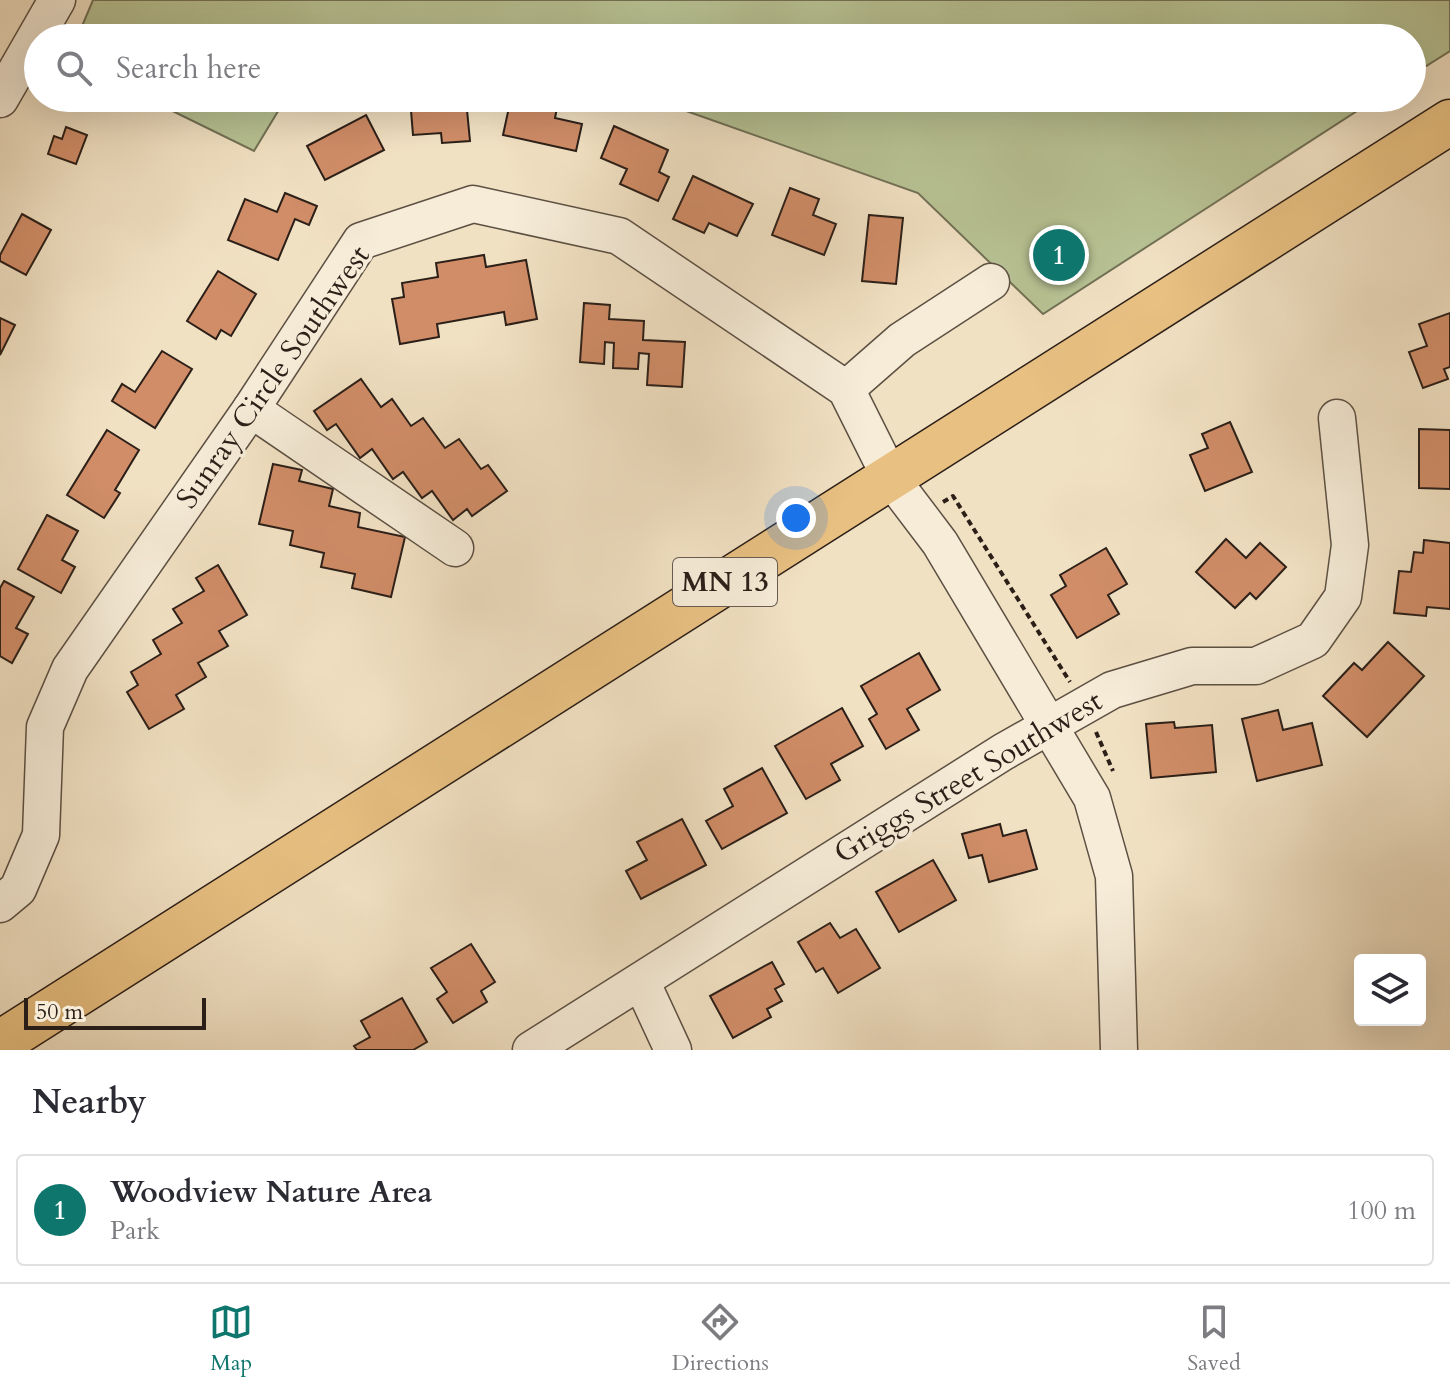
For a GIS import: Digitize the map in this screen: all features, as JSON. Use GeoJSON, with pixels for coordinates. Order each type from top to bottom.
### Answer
{"type":"FeatureCollection","features":[{"type":"Feature","properties":{"kind":"main road","name":"MN 13"},"geometry":{"type":"LineString","coordinates":[[0,1043],[1450,122]]}},
{"type":"Feature","properties":{"kind":"street"},"geometry":{"type":"LineString","coordinates":[[43,24],[57,0]]}},
{"type":"Feature","properties":{"kind":"street"},"geometry":{"type":"LineString","coordinates":[[0,99],[24,57]]}},
{"type":"Feature","properties":{"kind":"street","name":"Sunray Circle Southwest"},"geometry":{"type":"LineString","coordinates":[[0,904],[18,889],[41,835],[45,727],[70,669],[251,409],[361,241],[473,204],[619,236],[846,389],[890,477],[940,543],[1092,798],[1114,876],[1119,1050]]}},
{"type":"Feature","properties":{"kind":"street"},"geometry":{"type":"LineString","coordinates":[[846,389],[902,340],[991,282]]}},
{"type":"Feature","properties":{"kind":"street"},"geometry":{"type":"LineString","coordinates":[[251,409],[455,548]]}},
{"type":"Feature","properties":{"kind":"street","name":"Griggs Street Southwest"},"geometry":{"type":"LineString","coordinates":[[531,1050],[1048,726],[1112,690],[1192,666],[1256,666],[1313,640],[1343,597],[1350,545],[1337,418]]}},
{"type":"Feature","properties":{"kind":"street"},"geometry":{"type":"LineString","coordinates":[[641,981],[673,1050]]}},
{"type":"Feature","properties":{"kind":"green space"},"geometry":{"type":"Polygon","coordinates":[[[93,0],[1450,0],[1450,51],[1426,66],[1426,24],[83,24],[93,0]]]}},
{"type":"Feature","properties":{"kind":"green space"},"geometry":{"type":"Polygon","coordinates":[[[175,112],[278,112],[254,151],[175,112]]]}},
{"type":"Feature","properties":{"kind":"green space"},"geometry":{"type":"Polygon","coordinates":[[[689,112],[1355,112],[1043,314],[918,193],[689,112]]]}},
{"type":"Feature","properties":{"kind":"building"},"geometry":{"type":"Polygon","coordinates":[[[411,112],[467,112],[470,141],[442,143],[441,133],[413,135],[411,112]]]}},
{"type":"Feature","properties":{"kind":"building"},"geometry":{"type":"Polygon","coordinates":[[[508,112],[556,112],[555,118],[582,124],[576,151],[503,135],[508,112]]]}},
{"type":"Feature","properties":{"kind":"building"},"geometry":{"type":"Polygon","coordinates":[[[366,115],[384,150],[325,180],[307,146],[366,115]]]}},
{"type":"Feature","properties":{"kind":"building"},"geometry":{"type":"Polygon","coordinates":[[[614,126],[668,150],[659,172],[669,177],[658,201],[620,184],[627,169],[601,158],[614,126]]]}},
{"type":"Feature","properties":{"kind":"building"},"geometry":{"type":"Polygon","coordinates":[[[66,127],[87,135],[76,164],[48,154],[54,136],[62,139],[66,127]]]}},
{"type":"Feature","properties":{"kind":"building"},"geometry":{"type":"Polygon","coordinates":[[[693,176],[753,204],[737,236],[709,223],[704,233],[673,219],[693,176]]]}},
{"type":"Feature","properties":{"kind":"building"},"geometry":{"type":"Polygon","coordinates":[[[790,188],[819,199],[813,215],[836,224],[824,255],[772,235],[790,188]]]}},
{"type":"Feature","properties":{"kind":"building"},"geometry":{"type":"Polygon","coordinates":[[[285,193],[317,206],[309,225],[295,219],[278,260],[228,240],[245,199],[277,212],[285,193]]]}},
{"type":"Feature","properties":{"kind":"building"},"geometry":{"type":"Polygon","coordinates":[[[22,214],[51,230],[26,275],[0,261],[0,255],[22,214]]]}},
{"type":"Feature","properties":{"kind":"building"},"geometry":{"type":"Polygon","coordinates":[[[869,215],[903,218],[896,284],[862,281],[869,215]]]}},
{"type":"Feature","properties":{"kind":"building"},"geometry":{"type":"Polygon","coordinates":[[[484,255],[486,267],[526,260],[537,319],[506,325],[504,312],[437,324],[439,337],[400,344],[392,299],[404,297],[402,283],[438,277],[436,263],[484,255]]]}},
{"type":"Feature","properties":{"kind":"building"},"geometry":{"type":"Polygon","coordinates":[[[218,271],[256,294],[231,336],[221,330],[216,339],[187,321],[218,271]]]}},
{"type":"Feature","properties":{"kind":"building"},"geometry":{"type":"Polygon","coordinates":[[[584,303],[610,305],[609,319],[644,321],[643,340],[685,342],[682,387],[647,385],[649,354],[639,353],[638,369],[613,368],[614,343],[605,342],[604,364],[580,362],[584,303]]]}},
{"type":"Feature","properties":{"kind":"building"},"geometry":{"type":"Polygon","coordinates":[[[1450,313],[1450,367],[1444,369],[1448,379],[1423,388],[1409,352],[1427,346],[1419,324],[1450,313]]]}},
{"type":"Feature","properties":{"kind":"building"},"geometry":{"type":"Polygon","coordinates":[[[0,318],[15,325],[0,355],[0,318]]]}},
{"type":"Feature","properties":{"kind":"building"},"geometry":{"type":"Polygon","coordinates":[[[162,351],[192,369],[155,428],[112,401],[122,384],[135,392],[162,351]]]}},
{"type":"Feature","properties":{"kind":"building"},"geometry":{"type":"Polygon","coordinates":[[[361,379],[381,407],[392,399],[411,426],[423,418],[445,448],[459,439],[481,469],[488,465],[507,491],[472,516],[467,509],[453,520],[432,491],[422,498],[403,472],[393,479],[372,449],[360,458],[336,424],[327,430],[314,411],[361,379]]]}},
{"type":"Feature","properties":{"kind":"building"},"geometry":{"type":"Polygon","coordinates":[[[1230,422],[1252,472],[1205,491],[1190,455],[1208,448],[1202,434],[1230,422]]]}},
{"type":"Feature","properties":{"kind":"building"},"geometry":{"type":"Polygon","coordinates":[[[1419,429],[1450,430],[1450,489],[1419,488],[1419,429]]]}},
{"type":"Feature","properties":{"kind":"building"},"geometry":{"type":"Polygon","coordinates":[[[107,430],[139,450],[115,490],[120,493],[104,518],[67,495],[107,430]]]}},
{"type":"Feature","properties":{"kind":"building"},"geometry":{"type":"Polygon","coordinates":[[[273,464],[302,470],[299,481],[333,489],[329,506],[360,513],[358,527],[405,537],[391,597],[352,588],[355,574],[321,567],[324,553],[290,545],[293,531],[259,524],[273,464]]]}},
{"type":"Feature","properties":{"kind":"building"},"geometry":{"type":"Polygon","coordinates":[[[47,515],[78,531],[62,560],[75,567],[61,593],[18,569],[47,515]]]}},
{"type":"Feature","properties":{"kind":"building"},"geometry":{"type":"Polygon","coordinates":[[[1226,539],[1246,558],[1260,543],[1286,567],[1256,599],[1250,593],[1235,608],[1196,572],[1226,539]]]}},
{"type":"Feature","properties":{"kind":"building"},"geometry":{"type":"Polygon","coordinates":[[[1424,540],[1450,543],[1450,609],[1427,607],[1426,616],[1394,613],[1399,571],[1411,572],[1414,552],[1423,553],[1424,540]]]}},
{"type":"Feature","properties":{"kind":"building"},"geometry":{"type":"Polygon","coordinates":[[[1106,548],[1127,584],[1108,595],[1119,614],[1077,638],[1051,595],[1066,586],[1060,575],[1106,548]]]}},
{"type":"Feature","properties":{"kind":"building"},"geometry":{"type":"Polygon","coordinates":[[[218,565],[247,615],[219,631],[228,646],[198,663],[206,677],[176,695],[184,709],[149,729],[127,692],[138,685],[131,672],[161,654],[153,640],[182,623],[173,609],[204,591],[196,578],[218,565]]]}},
{"type":"Feature","properties":{"kind":"building"},"geometry":{"type":"Polygon","coordinates":[[[4,581],[34,597],[16,628],[28,634],[12,663],[0,656],[0,588],[4,581]]]}},
{"type":"Feature","properties":{"kind":"building"},"geometry":{"type":"Polygon","coordinates":[[[1388,642],[1424,676],[1367,737],[1323,696],[1354,663],[1362,670],[1388,642]]]}},
{"type":"Feature","properties":{"kind":"building"},"geometry":{"type":"Polygon","coordinates":[[[919,653],[940,690],[907,709],[919,730],[886,749],[869,719],[877,714],[861,686],[919,653]]]}},
{"type":"Feature","properties":{"kind":"building"},"geometry":{"type":"Polygon","coordinates":[[[842,708],[863,746],[831,764],[840,780],[806,799],[775,746],[842,708]]]}},
{"type":"Feature","properties":{"kind":"building"},"geometry":{"type":"Polygon","coordinates":[[[1278,710],[1283,730],[1312,723],[1322,765],[1257,781],[1242,719],[1278,710]]]}},
{"type":"Feature","properties":{"kind":"building"},"geometry":{"type":"Polygon","coordinates":[[[1174,722],[1175,728],[1212,725],[1216,772],[1151,778],[1146,724],[1174,722]]]}},
{"type":"Feature","properties":{"kind":"building"},"geometry":{"type":"Polygon","coordinates":[[[762,768],[787,813],[722,849],[706,821],[733,806],[724,789],[762,768]]]}},
{"type":"Feature","properties":{"kind":"building"},"geometry":{"type":"Polygon","coordinates":[[[682,819],[706,865],[641,899],[626,871],[647,860],[637,842],[682,819]]]}},
{"type":"Feature","properties":{"kind":"building"},"geometry":{"type":"Polygon","coordinates":[[[1000,824],[1003,836],[1026,830],[1037,869],[989,882],[982,855],[969,858],[962,834],[1000,824]]]}},
{"type":"Feature","properties":{"kind":"building"},"geometry":{"type":"Polygon","coordinates":[[[933,860],[956,900],[899,932],[876,892],[933,860]]]}},
{"type":"Feature","properties":{"kind":"building"},"geometry":{"type":"Polygon","coordinates":[[[830,923],[840,938],[856,929],[880,968],[838,993],[823,968],[816,972],[798,942],[830,923]]]}},
{"type":"Feature","properties":{"kind":"building"},"geometry":{"type":"Polygon","coordinates":[[[471,944],[495,982],[481,991],[487,1002],[453,1023],[437,999],[447,992],[431,968],[471,944]]]}},
{"type":"Feature","properties":{"kind":"building"},"geometry":{"type":"Polygon","coordinates":[[[772,962],[784,984],[775,989],[782,1001],[767,1009],[771,1017],[733,1038],[710,996],[772,962]]]}},
{"type":"Feature","properties":{"kind":"building"},"geometry":{"type":"Polygon","coordinates":[[[402,998],[427,1042],[413,1050],[357,1050],[354,1046],[370,1037],[361,1021],[402,998]]]}},
{"type":"Feature","properties":{"kind":"place","name":"Woodview Nature Area"},"geometry":{"type":"Point","coordinates":[1059,255]}}]}
